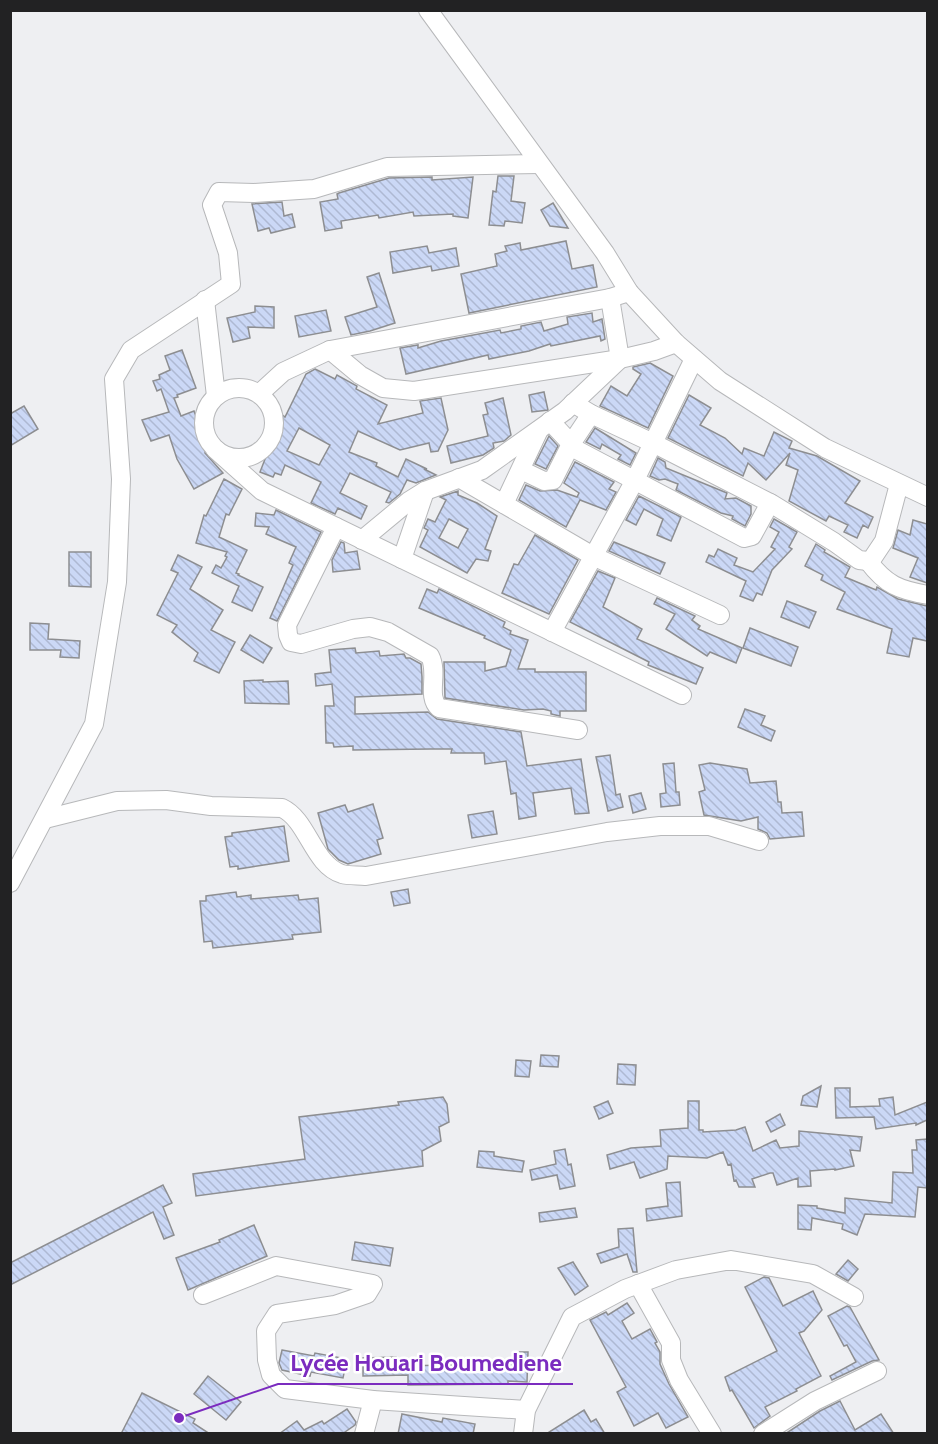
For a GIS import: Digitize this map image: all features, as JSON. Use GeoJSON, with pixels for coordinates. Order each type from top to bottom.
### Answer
{"type":"FeatureCollection","features":[{"type":"Feature","properties":{"kind":"street"},"geometry":{"type":"LineString","coordinates":[[428,10],[605,253],[629,292],[676,343],[720,381],[825,448],[927,497]]}},
{"type":"Feature","properties":{"kind":"street"},"geometry":{"type":"LineString","coordinates":[[10,883],[94,724],[117,582],[121,479],[114,379],[131,350],[231,284],[228,253],[212,205],[219,192],[254,193],[314,189],[387,167],[539,164]]}},
{"type":"Feature","properties":{"kind":"street"},"geometry":{"type":"LineString","coordinates":[[260,393],[283,372],[330,350],[610,298],[629,292]]}},
{"type":"Feature","properties":{"kind":"street"},"geometry":{"type":"LineString","coordinates":[[610,298],[620,359]]}},
{"type":"Feature","properties":{"kind":"street"},"geometry":{"type":"LineString","coordinates":[[205,300],[216,396]]}},
{"type":"Feature","properties":{"kind":"street"},"geometry":{"type":"LineString","coordinates":[[330,350],[360,375],[383,388],[414,391],[620,359],[676,343]]}},
{"type":"Feature","properties":{"kind":"street"},"geometry":{"type":"LineString","coordinates":[[362,540],[424,491],[482,470],[573,403],[620,359]]}},
{"type":"Feature","properties":{"kind":"street"},"geometry":{"type":"LineString","coordinates":[[552,632],[635,480],[694,359]]}},
{"type":"Feature","properties":{"kind":"street"},"geometry":{"type":"LineString","coordinates":[[215,449],[224,455],[236,458],[258,453],[267,445],[273,435],[274,412],[260,393],[249,388],[237,387],[216,396],[208,405],[204,416],[204,428],[215,449],[262,491],[682,695]]}},
{"type":"Feature","properties":{"kind":"street"},"geometry":{"type":"LineString","coordinates":[[573,403],[770,503],[859,560],[872,560],[884,541],[899,483]]}},
{"type":"Feature","properties":{"kind":"street"},"geometry":{"type":"LineString","coordinates":[[521,470],[550,482],[553,480],[591,414]]}},
{"type":"Feature","properties":{"kind":"street"},"geometry":{"type":"LineString","coordinates":[[545,425],[577,450],[744,538],[752,536],[770,503]]}},
{"type":"Feature","properties":{"kind":"street"},"geometry":{"type":"LineString","coordinates":[[504,504],[545,425]]}},
{"type":"Feature","properties":{"kind":"street"},"geometry":{"type":"LineString","coordinates":[[459,478],[593,556],[720,615]]}},
{"type":"Feature","properties":{"kind":"street"},"geometry":{"type":"LineString","coordinates":[[402,559],[424,491]]}},
{"type":"Feature","properties":{"kind":"street"},"geometry":{"type":"LineString","coordinates":[[336,527],[287,625],[291,642],[302,644],[353,629],[370,627],[388,632],[430,656],[435,671],[432,698],[439,708],[578,730]]}},
{"type":"Feature","properties":{"kind":"street"},"geometry":{"type":"LineString","coordinates":[[868,561],[885,582],[927,595]]}},
{"type":"Feature","properties":{"kind":"street"},"geometry":{"type":"LineString","coordinates":[[45,819],[117,801],[166,800],[211,806],[282,808],[292,813],[326,863],[341,874],[366,876],[607,832],[660,826],[709,825],[759,841]]}},
{"type":"Feature","properties":{"kind":"street"},"geometry":{"type":"LineString","coordinates":[[523,1434],[526,1410],[572,1317],[638,1284],[676,1270],[731,1260],[813,1274],[854,1297]]}},
{"type":"Feature","properties":{"kind":"street"},"geometry":{"type":"LineString","coordinates":[[203,1295],[276,1266],[374,1284],[367,1294],[335,1305],[277,1314],[266,1331],[265,1339],[272,1375],[285,1389],[373,1400],[526,1410]]}},
{"type":"Feature","properties":{"kind":"street"},"geometry":{"type":"LineString","coordinates":[[638,1284],[671,1343],[671,1360],[679,1380],[712,1434]]}},
{"type":"Feature","properties":{"kind":"street"},"geometry":{"type":"LineString","coordinates":[[763,1434],[815,1401],[877,1371]]}},
{"type":"Feature","properties":{"kind":"street"},"geometry":{"type":"LineString","coordinates":[[364,1434],[373,1400]]}},
{"type":"Feature","properties":{"kind":"building"},"geometry":{"type":"Polygon","coordinates":[[[498,176],[514,176],[511,201],[525,203],[522,223],[505,221],[504,226],[489,225],[493,191],[496,192],[498,176]]]}},
{"type":"Feature","properties":{"kind":"building"},"geometry":{"type":"Polygon","coordinates":[[[432,177],[432,180],[473,177],[468,218],[453,216],[453,214],[414,216],[413,212],[379,218],[378,215],[341,221],[342,228],[325,231],[320,202],[338,199],[337,194],[339,193],[389,178],[432,177]]]}},
{"type":"Feature","properties":{"kind":"building"},"geometry":{"type":"Polygon","coordinates":[[[282,202],[284,216],[292,214],[295,227],[271,233],[269,228],[258,231],[252,204],[282,202]]]}},
{"type":"Feature","properties":{"kind":"building"},"geometry":{"type":"Polygon","coordinates":[[[553,203],[568,228],[550,226],[541,210],[553,203]]]}},
{"type":"Feature","properties":{"kind":"building"},"geometry":{"type":"Polygon","coordinates":[[[566,241],[572,269],[593,265],[597,287],[469,313],[461,274],[497,266],[495,254],[507,251],[505,246],[520,243],[521,250],[566,241]]]}},
{"type":"Feature","properties":{"kind":"building"},"geometry":{"type":"Polygon","coordinates":[[[427,246],[429,253],[456,248],[459,266],[432,271],[431,266],[393,273],[390,252],[427,246]]]}},
{"type":"Feature","properties":{"kind":"building"},"geometry":{"type":"Polygon","coordinates":[[[379,273],[395,323],[351,335],[345,317],[377,307],[367,277],[379,273]]]}},
{"type":"Feature","properties":{"kind":"building"},"geometry":{"type":"Polygon","coordinates":[[[255,306],[274,307],[274,328],[248,327],[250,338],[233,342],[227,318],[255,312],[255,306]]]}},
{"type":"Feature","properties":{"kind":"building"},"geometry":{"type":"Polygon","coordinates":[[[326,310],[331,331],[299,337],[295,316],[326,310]]]}},
{"type":"Feature","properties":{"kind":"building"},"geometry":{"type":"Polygon","coordinates":[[[592,313],[593,322],[602,319],[605,339],[601,341],[600,336],[551,346],[550,344],[529,351],[489,359],[488,355],[406,374],[400,348],[418,345],[418,348],[441,341],[500,330],[501,333],[541,322],[544,331],[568,324],[567,317],[592,313]]]}},
{"type":"Feature","properties":{"kind":"building"},"geometry":{"type":"Polygon","coordinates":[[[182,350],[196,388],[174,398],[181,416],[194,411],[206,443],[205,453],[223,473],[194,489],[177,459],[169,435],[151,441],[142,420],[169,412],[161,389],[157,391],[153,381],[160,379],[159,375],[170,370],[165,356],[182,350]]]}},
{"type":"Feature","properties":{"kind":"building"},"geometry":{"type":"Polygon","coordinates":[[[650,363],[673,376],[648,428],[600,406],[611,386],[627,396],[641,374],[633,367],[650,363]]]}},
{"type":"Feature","properties":{"kind":"building"},"geometry":{"type":"Polygon","coordinates":[[[315,369],[335,379],[337,375],[357,386],[356,389],[387,405],[378,424],[423,413],[420,401],[441,398],[448,430],[438,451],[431,452],[429,443],[400,450],[358,431],[349,452],[377,463],[376,466],[398,477],[406,459],[436,475],[416,483],[407,480],[400,494],[389,503],[386,502],[391,492],[350,473],[340,493],[367,506],[361,519],[338,508],[335,514],[311,503],[321,482],[285,465],[281,475],[275,473],[273,477],[260,472],[274,436],[271,435],[281,414],[285,417],[306,374],[315,369]],[[299,428],[287,451],[319,465],[330,445],[299,428]]]}},
{"type":"Feature","properties":{"kind":"building"},"geometry":{"type":"Polygon","coordinates":[[[544,392],[548,410],[532,412],[529,395],[544,392]]]}},
{"type":"Feature","properties":{"kind":"building"},"geometry":{"type":"Polygon","coordinates":[[[689,395],[711,408],[700,425],[725,438],[742,454],[744,448],[764,456],[774,432],[792,441],[789,448],[817,456],[860,481],[845,503],[873,517],[868,528],[863,525],[857,538],[844,532],[848,525],[829,516],[826,521],[789,501],[798,470],[786,465],[790,453],[766,480],[748,463],[743,476],[668,438],[689,395]]]}},
{"type":"Feature","properties":{"kind":"building"},"geometry":{"type":"Polygon","coordinates":[[[503,398],[511,435],[504,441],[493,443],[494,448],[483,455],[451,463],[447,446],[488,436],[483,415],[488,414],[485,403],[503,398]]]}},
{"type":"Feature","properties":{"kind":"building"},"geometry":{"type":"Polygon","coordinates":[[[24,406],[38,429],[10,446],[10,414],[24,406]]]}},
{"type":"Feature","properties":{"kind":"building"},"geometry":{"type":"Polygon","coordinates":[[[595,428],[636,453],[630,465],[618,459],[621,455],[602,444],[600,449],[586,442],[595,428]]]}},
{"type":"Feature","properties":{"kind":"building"},"geometry":{"type":"Polygon","coordinates":[[[549,436],[558,446],[546,469],[535,464],[549,436]]]}},
{"type":"Feature","properties":{"kind":"building"},"geometry":{"type":"Polygon","coordinates":[[[658,458],[665,462],[666,468],[727,493],[725,499],[736,498],[751,506],[751,514],[745,526],[732,519],[733,516],[721,513],[676,490],[678,484],[650,476],[658,458]]]}},
{"type":"Feature","properties":{"kind":"building"},"geometry":{"type":"Polygon","coordinates":[[[575,462],[614,482],[609,489],[616,492],[606,510],[580,500],[566,527],[519,500],[526,485],[540,491],[557,490],[577,497],[579,493],[564,483],[575,462]]]}},
{"type":"Feature","properties":{"kind":"building"},"geometry":{"type":"Polygon","coordinates":[[[224,479],[242,489],[229,515],[226,514],[219,537],[247,550],[236,573],[263,587],[252,611],[232,602],[239,586],[212,573],[216,565],[221,568],[227,552],[196,543],[204,515],[206,516],[224,479]]]}},
{"type":"Feature","properties":{"kind":"building"},"geometry":{"type":"Polygon","coordinates":[[[458,491],[458,495],[477,503],[497,516],[485,549],[491,551],[488,561],[476,559],[467,573],[420,547],[428,530],[424,528],[428,519],[435,522],[446,500],[440,497],[458,491]],[[449,519],[439,538],[458,548],[468,529],[449,519]]]}},
{"type":"Feature","properties":{"kind":"building"},"geometry":{"type":"Polygon","coordinates":[[[639,496],[681,517],[671,541],[657,535],[663,519],[644,509],[636,525],[626,520],[639,496]]]}},
{"type":"Feature","properties":{"kind":"building"},"geometry":{"type":"Polygon","coordinates":[[[276,510],[321,532],[277,621],[270,618],[293,565],[289,563],[296,547],[266,534],[269,527],[255,526],[256,513],[274,515],[276,510]]]}},
{"type":"Feature","properties":{"kind":"building"},"geometry":{"type":"Polygon","coordinates":[[[774,519],[797,532],[789,547],[792,549],[772,570],[762,595],[757,593],[753,601],[740,596],[746,581],[706,562],[709,555],[714,557],[718,549],[737,558],[734,565],[753,572],[775,549],[771,547],[779,532],[770,527],[774,519]]]}},
{"type":"Feature","properties":{"kind":"building"},"geometry":{"type":"Polygon","coordinates":[[[913,520],[927,524],[927,583],[910,577],[918,558],[893,548],[898,530],[910,535],[913,520]]]}},
{"type":"Feature","properties":{"kind":"building"},"geometry":{"type":"Polygon","coordinates":[[[535,535],[578,560],[549,614],[502,593],[514,564],[518,565],[535,535]]]}},
{"type":"Feature","properties":{"kind":"building"},"geometry":{"type":"Polygon","coordinates":[[[341,542],[344,543],[345,553],[357,551],[360,569],[333,572],[332,560],[341,542]]]}},
{"type":"Feature","properties":{"kind":"building"},"geometry":{"type":"Polygon","coordinates":[[[614,542],[665,563],[660,574],[609,551],[614,542]]]}},
{"type":"Feature","properties":{"kind":"building"},"geometry":{"type":"Polygon","coordinates":[[[816,544],[825,550],[824,552],[850,567],[845,577],[876,590],[877,587],[898,599],[927,606],[927,641],[913,638],[909,657],[887,653],[892,629],[837,609],[845,592],[821,580],[823,575],[805,566],[816,544]]]}},
{"type":"Feature","properties":{"kind":"building"},"geometry":{"type":"Polygon","coordinates":[[[69,552],[91,552],[91,587],[69,586],[69,552]]]}},
{"type":"Feature","properties":{"kind":"building"},"geometry":{"type":"Polygon","coordinates":[[[178,555],[202,567],[190,589],[223,610],[211,630],[235,642],[219,673],[194,661],[198,653],[172,632],[177,625],[157,615],[178,573],[171,570],[178,555]]]}},
{"type":"Feature","properties":{"kind":"building"},"geometry":{"type":"Polygon","coordinates":[[[598,571],[615,578],[603,607],[642,629],[637,639],[703,668],[696,684],[648,665],[649,662],[570,622],[598,571]]]}},
{"type":"Feature","properties":{"kind":"building"},"geometry":{"type":"Polygon","coordinates":[[[427,589],[437,593],[439,589],[505,622],[503,627],[511,631],[510,634],[528,640],[518,669],[535,669],[535,672],[586,672],[586,711],[560,711],[560,716],[543,709],[524,710],[445,698],[444,662],[485,662],[485,671],[506,666],[511,650],[484,638],[485,636],[419,608],[427,589]]]}},
{"type":"Feature","properties":{"kind":"building"},"geometry":{"type":"Polygon","coordinates":[[[657,598],[695,616],[692,620],[700,626],[698,629],[742,648],[736,663],[710,652],[707,656],[666,629],[675,614],[654,604],[657,598]]]}},
{"type":"Feature","properties":{"kind":"building"},"geometry":{"type":"Polygon","coordinates":[[[787,601],[816,612],[809,628],[781,617],[787,601]]]}},
{"type":"Feature","properties":{"kind":"building"},"geometry":{"type":"Polygon","coordinates":[[[30,623],[49,624],[48,639],[80,641],[79,658],[60,657],[61,650],[30,650],[30,623]]]}},
{"type":"Feature","properties":{"kind":"building"},"geometry":{"type":"Polygon","coordinates":[[[750,628],[798,647],[791,666],[743,648],[750,628]]]}},
{"type":"Feature","properties":{"kind":"building"},"geometry":{"type":"Polygon","coordinates":[[[250,635],[272,648],[263,663],[241,650],[250,635]]]}},
{"type":"Feature","properties":{"kind":"building"},"geometry":{"type":"Polygon","coordinates":[[[355,648],[356,653],[379,651],[380,656],[404,654],[406,658],[421,664],[422,694],[355,697],[355,714],[428,712],[437,719],[521,732],[527,766],[581,759],[589,813],[575,814],[571,788],[533,793],[536,816],[519,819],[516,793],[511,794],[506,761],[485,764],[484,753],[451,753],[452,749],[353,750],[353,746],[334,747],[333,743],[326,743],[325,706],[334,706],[332,684],[316,686],[315,674],[331,672],[329,650],[355,648]]]}},
{"type":"Feature","properties":{"kind":"building"},"geometry":{"type":"Polygon","coordinates":[[[263,680],[263,682],[288,681],[289,704],[245,703],[244,681],[263,680]]]}},
{"type":"Feature","properties":{"kind":"building"},"geometry":{"type":"Polygon","coordinates":[[[745,709],[765,716],[761,725],[775,731],[771,741],[738,727],[745,709]]]}},
{"type":"Feature","properties":{"kind":"building"},"geometry":{"type":"Polygon","coordinates":[[[610,755],[616,795],[620,794],[623,807],[608,811],[596,757],[610,755]]]}},
{"type":"Feature","properties":{"kind":"building"},"geometry":{"type":"Polygon","coordinates":[[[674,763],[676,792],[679,792],[680,805],[661,807],[660,794],[666,793],[663,764],[674,763]]]}},
{"type":"Feature","properties":{"kind":"building"},"geometry":{"type":"Polygon","coordinates":[[[710,763],[747,769],[750,783],[776,781],[778,802],[781,802],[782,813],[802,812],[804,836],[770,839],[767,833],[758,829],[758,817],[741,821],[704,815],[699,792],[705,790],[699,765],[710,763]]]}},
{"type":"Feature","properties":{"kind":"building"},"geometry":{"type":"Polygon","coordinates":[[[641,793],[646,809],[633,813],[629,796],[641,793]]]}},
{"type":"Feature","properties":{"kind":"building"},"geometry":{"type":"Polygon","coordinates":[[[373,804],[383,838],[377,840],[381,854],[348,864],[339,860],[328,849],[318,813],[345,805],[348,812],[373,804]]]}},
{"type":"Feature","properties":{"kind":"building"},"geometry":{"type":"Polygon","coordinates":[[[493,811],[497,834],[472,838],[468,815],[493,811]]]}},
{"type":"Feature","properties":{"kind":"building"},"geometry":{"type":"Polygon","coordinates":[[[284,826],[289,861],[238,869],[238,866],[230,867],[225,837],[232,836],[232,833],[284,826]]]}},
{"type":"Feature","properties":{"kind":"building"},"geometry":{"type":"Polygon","coordinates":[[[408,889],[410,903],[394,906],[391,892],[408,889]]]}},
{"type":"Feature","properties":{"kind":"building"},"geometry":{"type":"Polygon","coordinates":[[[236,892],[237,897],[251,895],[251,899],[298,895],[299,900],[318,898],[321,932],[292,935],[293,939],[213,948],[212,941],[204,942],[200,901],[206,901],[206,896],[236,892]]]}},
{"type":"Feature","properties":{"kind":"building"},"geometry":{"type":"Polygon","coordinates":[[[541,1055],[559,1056],[558,1067],[540,1066],[541,1055]]]}},
{"type":"Feature","properties":{"kind":"building"},"geometry":{"type":"Polygon","coordinates":[[[516,1060],[531,1061],[529,1077],[515,1076],[516,1060]]]}},
{"type":"Feature","properties":{"kind":"building"},"geometry":{"type":"Polygon","coordinates":[[[618,1064],[636,1065],[635,1085],[617,1084],[618,1064]]]}},
{"type":"Feature","properties":{"kind":"building"},"geometry":{"type":"Polygon","coordinates":[[[821,1086],[817,1107],[801,1105],[803,1096],[821,1086]]]}},
{"type":"Feature","properties":{"kind":"building"},"geometry":{"type":"Polygon","coordinates":[[[835,1088],[850,1088],[850,1107],[880,1106],[879,1099],[893,1097],[895,1115],[927,1102],[927,1120],[916,1125],[916,1123],[876,1129],[874,1117],[836,1118],[835,1088]]]}},
{"type":"Feature","properties":{"kind":"building"},"geometry":{"type":"Polygon","coordinates":[[[443,1097],[447,1104],[449,1122],[439,1127],[441,1141],[422,1151],[423,1166],[196,1196],[193,1174],[305,1159],[299,1117],[399,1105],[398,1102],[443,1097]]]}},
{"type":"Feature","properties":{"kind":"building"},"geometry":{"type":"Polygon","coordinates":[[[608,1101],[613,1113],[599,1119],[594,1107],[608,1101]]]}},
{"type":"Feature","properties":{"kind":"building"},"geometry":{"type":"Polygon","coordinates":[[[688,1101],[699,1101],[699,1130],[703,1132],[736,1130],[745,1127],[753,1151],[776,1140],[780,1148],[799,1146],[799,1131],[862,1137],[860,1151],[850,1150],[854,1166],[835,1170],[810,1171],[811,1186],[798,1187],[798,1178],[777,1185],[773,1173],[770,1173],[752,1179],[755,1187],[739,1187],[736,1180],[734,1181],[731,1164],[728,1165],[723,1152],[707,1158],[668,1156],[667,1169],[640,1178],[634,1162],[610,1169],[607,1155],[631,1148],[661,1146],[660,1130],[688,1128],[688,1101]]]}},
{"type":"Feature","properties":{"kind":"building"},"geometry":{"type":"Polygon","coordinates":[[[780,1114],[785,1125],[771,1132],[766,1122],[780,1114]]]}},
{"type":"Feature","properties":{"kind":"building"},"geometry":{"type":"Polygon","coordinates":[[[927,1139],[927,1188],[918,1187],[915,1217],[865,1214],[857,1235],[842,1229],[843,1224],[812,1218],[811,1230],[798,1229],[798,1205],[817,1206],[817,1208],[845,1213],[845,1198],[892,1203],[893,1172],[913,1173],[912,1150],[917,1150],[916,1140],[927,1139]]]}},
{"type":"Feature","properties":{"kind":"building"},"geometry":{"type":"Polygon","coordinates":[[[565,1149],[568,1165],[571,1164],[575,1186],[560,1189],[557,1175],[532,1180],[530,1170],[556,1164],[554,1151],[565,1149]]]}},
{"type":"Feature","properties":{"kind":"building"},"geometry":{"type":"Polygon","coordinates":[[[479,1151],[494,1152],[494,1156],[524,1161],[522,1172],[477,1167],[479,1151]]]}},
{"type":"Feature","properties":{"kind":"building"},"geometry":{"type":"Polygon","coordinates":[[[680,1182],[682,1216],[647,1221],[646,1209],[668,1206],[666,1183],[680,1182]]]}},
{"type":"Feature","properties":{"kind":"building"},"geometry":{"type":"Polygon","coordinates":[[[163,1185],[172,1203],[163,1207],[174,1235],[164,1239],[153,1212],[10,1285],[10,1263],[163,1185]]]}},
{"type":"Feature","properties":{"kind":"building"},"geometry":{"type":"Polygon","coordinates":[[[575,1208],[577,1217],[540,1222],[539,1213],[575,1208]]]}},
{"type":"Feature","properties":{"kind":"building"},"geometry":{"type":"Polygon","coordinates":[[[254,1225],[267,1256],[188,1290],[176,1258],[220,1242],[219,1240],[254,1225]]]}},
{"type":"Feature","properties":{"kind":"building"},"geometry":{"type":"Polygon","coordinates":[[[633,1228],[637,1272],[633,1272],[627,1254],[601,1263],[597,1254],[619,1247],[618,1229],[633,1228]]]}},
{"type":"Feature","properties":{"kind":"building"},"geometry":{"type":"Polygon","coordinates":[[[355,1242],[393,1248],[390,1266],[352,1260],[355,1242]]]}},
{"type":"Feature","properties":{"kind":"building"},"geometry":{"type":"Polygon","coordinates":[[[848,1260],[858,1269],[848,1281],[836,1274],[848,1260]]]}},
{"type":"Feature","properties":{"kind":"building"},"geometry":{"type":"Polygon","coordinates":[[[573,1262],[588,1286],[575,1295],[558,1268],[573,1262]]]}},
{"type":"Feature","properties":{"kind":"building"},"geometry":{"type":"Polygon","coordinates":[[[764,1277],[769,1278],[783,1306],[813,1291],[822,1310],[804,1331],[799,1333],[821,1376],[765,1407],[770,1416],[754,1428],[732,1390],[730,1391],[725,1377],[777,1351],[745,1287],[764,1277]]]}},
{"type":"Feature","properties":{"kind":"building"},"geometry":{"type":"Polygon","coordinates":[[[627,1303],[634,1313],[622,1321],[632,1339],[650,1329],[660,1352],[660,1364],[688,1417],[666,1428],[658,1413],[634,1426],[617,1392],[626,1387],[590,1320],[606,1312],[608,1315],[627,1303]]]}},
{"type":"Feature","properties":{"kind":"building"},"geometry":{"type":"Polygon","coordinates":[[[847,1306],[850,1307],[879,1360],[872,1361],[832,1380],[830,1376],[856,1362],[847,1345],[844,1346],[828,1316],[847,1306]]]}},
{"type":"Feature","properties":{"kind":"building"},"geometry":{"type":"Polygon","coordinates":[[[282,1350],[347,1359],[343,1378],[311,1372],[310,1376],[282,1370],[279,1363],[282,1350]]]}},
{"type":"Feature","properties":{"kind":"building"},"geometry":{"type":"Polygon","coordinates":[[[513,1352],[528,1352],[527,1382],[408,1385],[408,1375],[363,1376],[363,1358],[396,1357],[396,1366],[512,1364],[513,1352]]]}},
{"type":"Feature","properties":{"kind":"building"},"geometry":{"type":"Polygon","coordinates":[[[208,1376],[241,1402],[226,1420],[194,1394],[208,1376]]]}},
{"type":"Feature","properties":{"kind":"building"},"geometry":{"type":"Polygon","coordinates":[[[142,1393],[195,1419],[193,1423],[210,1434],[121,1434],[142,1393]]]}},
{"type":"Feature","properties":{"kind":"building"},"geometry":{"type":"Polygon","coordinates":[[[840,1401],[855,1430],[881,1414],[894,1434],[785,1434],[820,1411],[840,1401]]]}},
{"type":"Feature","properties":{"kind":"building"},"geometry":{"type":"Polygon","coordinates":[[[347,1409],[356,1422],[342,1434],[279,1434],[297,1421],[304,1430],[322,1421],[324,1424],[347,1409]]]}},
{"type":"Feature","properties":{"kind":"building"},"geometry":{"type":"Polygon","coordinates":[[[584,1410],[591,1422],[596,1419],[605,1434],[546,1434],[584,1410]]]}},
{"type":"Feature","properties":{"kind":"building"},"geometry":{"type":"Polygon","coordinates":[[[402,1414],[442,1422],[443,1418],[475,1424],[473,1434],[398,1434],[402,1414]]]}},
{"type":"Feature","properties":{"kind":"place","name":"Lycée Houari Boumediene"},"geometry":{"type":"Point","coordinates":[179,1418]}}]}
